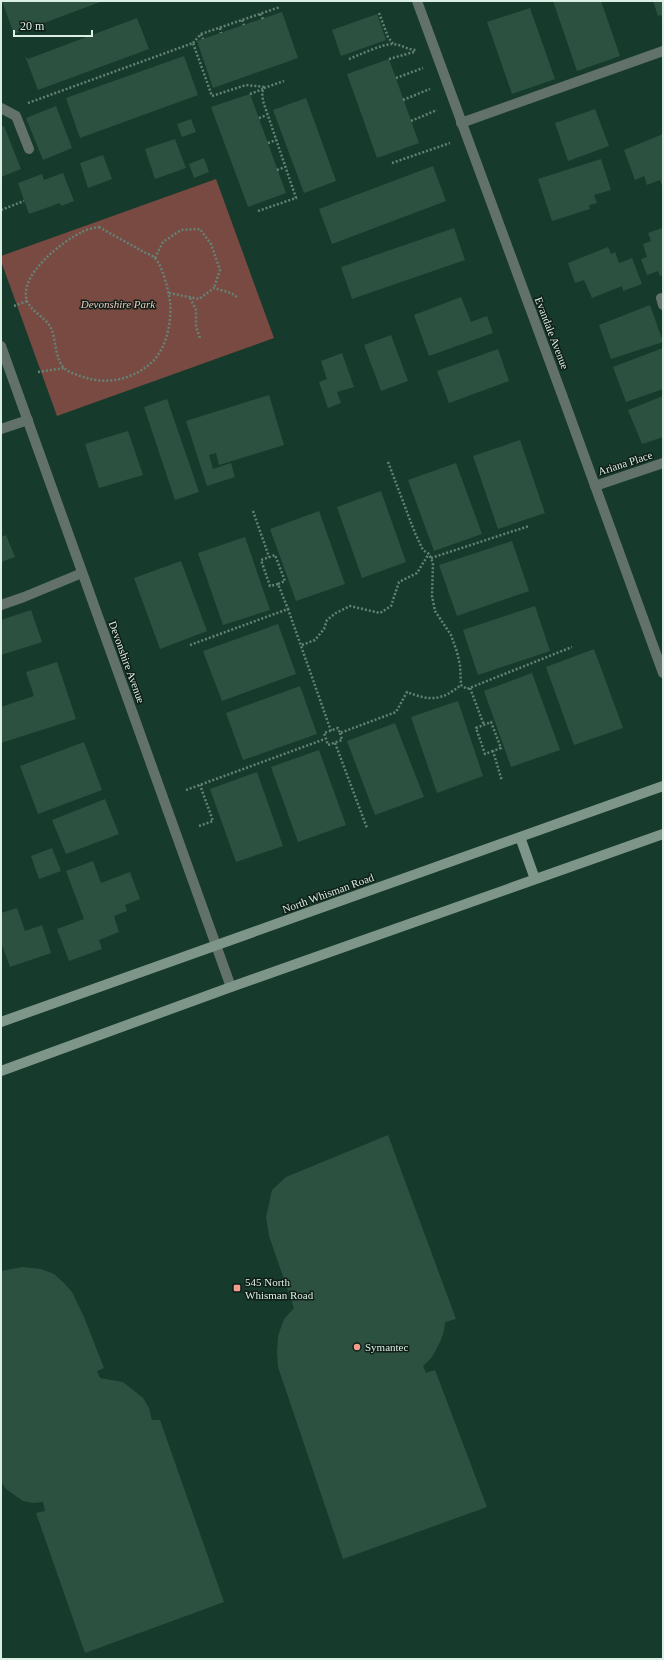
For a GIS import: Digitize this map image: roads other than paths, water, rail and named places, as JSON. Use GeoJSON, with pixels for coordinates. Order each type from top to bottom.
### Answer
{"type":"FeatureCollection","features":[{"type":"Feature","properties":{"kind":"main road","name":"North Whisman Road"},"geometry":{"type":"LineString","coordinates":[[1,1022],[663,786]]}},
{"type":"Feature","properties":{"kind":"main road"},"geometry":{"type":"LineString","coordinates":[[1,1071],[230,987],[663,834]]}},
{"type":"Feature","properties":{"kind":"main road"},"geometry":{"type":"LineString","coordinates":[[520,837],[535,880]]}},
{"type":"Feature","properties":{"kind":"street","name":"Evandale Avenue"},"geometry":{"type":"LineString","coordinates":[[417,1],[663,673]]}},
{"type":"Feature","properties":{"kind":"street"},"geometry":{"type":"LineString","coordinates":[[461,123],[663,51]]}},
{"type":"Feature","properties":{"kind":"street"},"geometry":{"type":"LineString","coordinates":[[1,108],[16,116],[29,149]]}},
{"type":"Feature","properties":{"kind":"street","name":"Devonshire Avenue"},"geometry":{"type":"LineString","coordinates":[[1,346],[230,987]]}},
{"type":"Feature","properties":{"kind":"street"},"geometry":{"type":"LineString","coordinates":[[1,429],[28,420]]}},
{"type":"Feature","properties":{"kind":"street","name":"Ariana Place"},"geometry":{"type":"LineString","coordinates":[[595,486],[663,463]]}},
{"type":"Feature","properties":{"kind":"street"},"geometry":{"type":"LineString","coordinates":[[1,605],[24,597],[82,572]]}},
{"type":"Feature","properties":{"kind":"place","name":"545 North Whisman Road"},"geometry":{"type":"Point","coordinates":[237,1288]}},
{"type":"Feature","properties":{"kind":"place","name":"Symantec"},"geometry":{"type":"Point","coordinates":[357,1347]}},
{"type":"Feature","properties":{"kind":"park label","name":"Devonshire Park"},"geometry":{"type":"Point","coordinates":[118,304]}}]}
